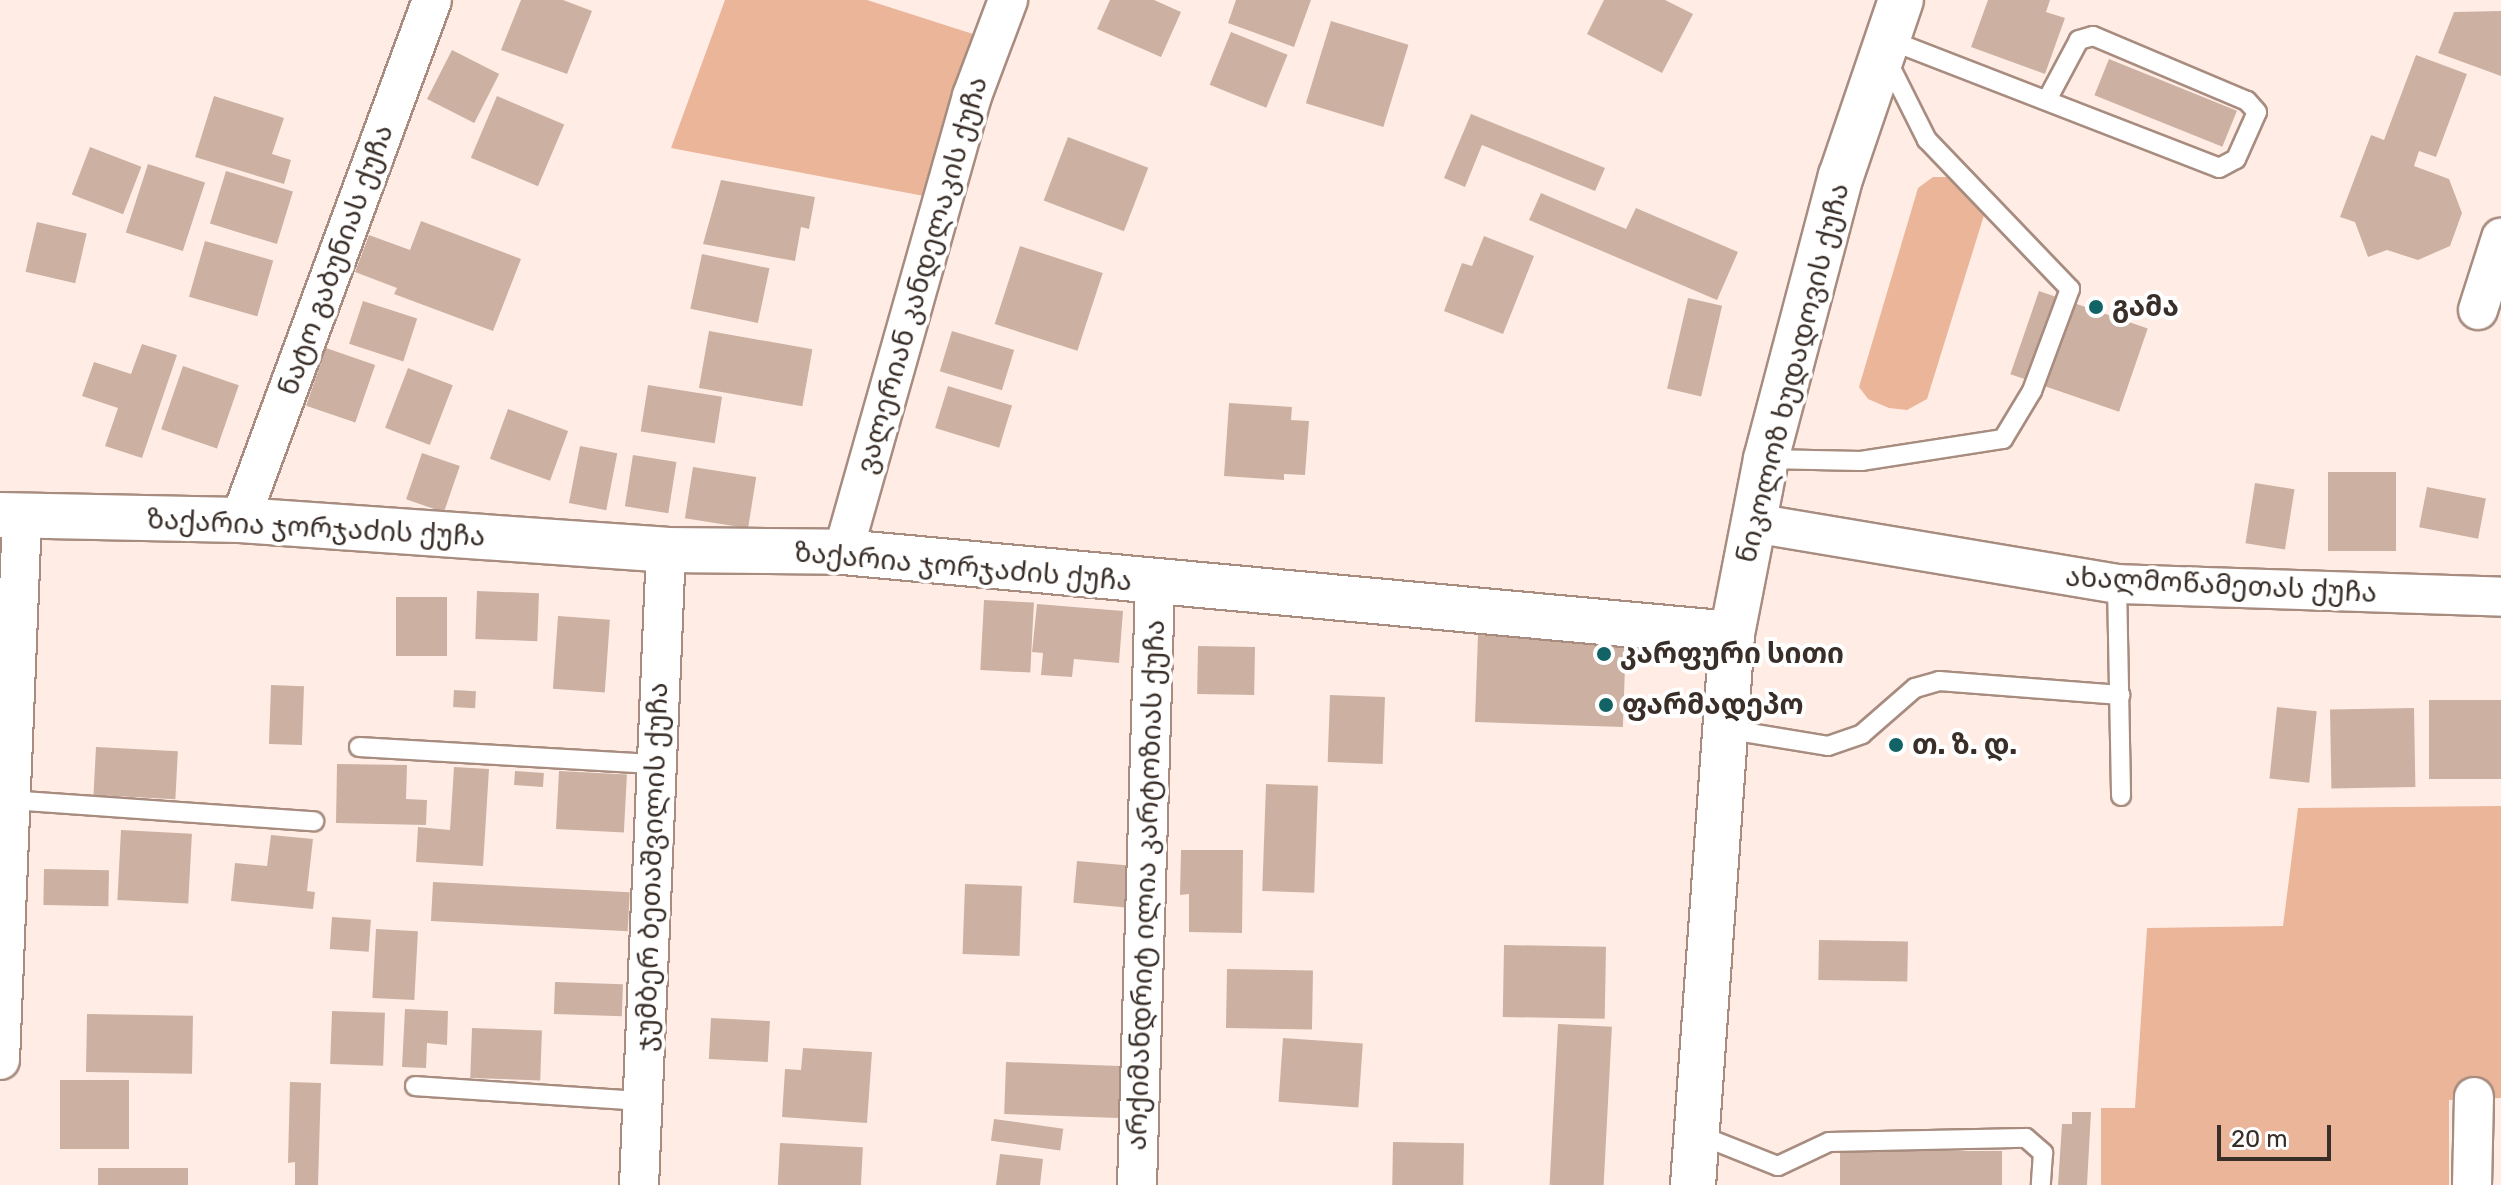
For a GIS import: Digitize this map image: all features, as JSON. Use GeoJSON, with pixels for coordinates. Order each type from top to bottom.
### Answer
{"type":"FeatureCollection","features":[{"type":"Feature","properties":{"kind":"street","name":"ნატო გაბუნიას ქუჩა"},"geometry":{"type":"LineString","coordinates":[[240,520],[432,0]]}},
{"type":"Feature","properties":{"kind":"street","name":"ვალერიან კანდელაკის ქუჩა"},"geometry":{"type":"LineString","coordinates":[[843,552],[972,96],[1008,0]]}},
{"type":"Feature","properties":{"kind":"street","name":"ნიკოლოზ ხუდადოვის ქუჩა"},"geometry":{"type":"LineString","coordinates":[[1693,1185],[1732,634],[1766,459],[1841,176],[1890,30]]}},
{"type":"Feature","properties":{"kind":"street"},"geometry":{"type":"LineString","coordinates":[[2478,310],[2501,238]]}},
{"type":"Feature","properties":{"kind":"street","name":"ზაქარია ჯორჯაძის ქუჩა"},"geometry":{"type":"LineString","coordinates":[[11,516],[240,520],[666,550],[843,552],[1155,584],[1732,634]]}},
{"type":"Feature","properties":{"kind":"street"},"geometry":{"type":"LineString","coordinates":[[0,1060],[10,800],[11,516]]}},
{"type":"Feature","properties":{"kind":"street","name":"ახალმოწამეთას ქუჩა"},"geometry":{"type":"LineString","coordinates":[[1753,523],[2117,584],[2501,597]]}},
{"type":"Feature","properties":{"kind":"street","name":"ჯუმბერ ბეთაშვილის ქუჩა"},"geometry":{"type":"LineString","coordinates":[[639,1185],[666,550]]}},
{"type":"Feature","properties":{"kind":"street","name":"არქიმანდრიტ ილია კარტოზიას ქუჩა"},"geometry":{"type":"LineString","coordinates":[[1137,1185],[1155,584]]}},
{"type":"Feature","properties":{"kind":"street"},"geometry":{"type":"LineString","coordinates":[[2472,1185],[2474,1097]]}},
{"type":"Feature","properties":{"kind":"lane"},"geometry":{"type":"LineString","coordinates":[[1890,30],[2047,100],[2219,168],[2236,159],[2257,112],[2247,101],[2093,36],[2079,40],[2047,100]]}},
{"type":"Feature","properties":{"kind":"lane"},"geometry":{"type":"LineString","coordinates":[[1766,459],[1861,461],[2003,439],[2032,391],[2070,289],[1927,140],[1890,30]]}},
{"type":"Feature","properties":{"kind":"lane"},"geometry":{"type":"LineString","coordinates":[[2117,584],[2121,796]]}},
{"type":"Feature","properties":{"kind":"lane"},"geometry":{"type":"LineString","coordinates":[[1725,729],[1828,746],[1862,734],[1915,688],[1939,681],[2120,695]]}},
{"type":"Feature","properties":{"kind":"lane"},"geometry":{"type":"LineString","coordinates":[[359,747],[657,764]]}},
{"type":"Feature","properties":{"kind":"lane"},"geometry":{"type":"LineString","coordinates":[[10,800],[314,821]]}},
{"type":"Feature","properties":{"kind":"lane"},"geometry":{"type":"LineString","coordinates":[[415,1086],[642,1101]]}},
{"type":"Feature","properties":{"kind":"lane"},"geometry":{"type":"LineString","coordinates":[[1697,1134],[1778,1166],[1829,1142],[2026,1138],[2043,1153],[2041,1185]]}},
{"type":"Feature","properties":{"kind":"shaded area"},"geometry":{"type":"Polygon","coordinates":[[[725,0],[867,0],[973,34],[924,196],[671,148],[725,0]]]}},
{"type":"Feature","properties":{"kind":"shaded area"},"geometry":{"type":"Polygon","coordinates":[[[1933,177],[1949,177],[1967,187],[1985,212],[1927,399],[1907,410],[1889,408],[1868,399],[1859,387],[1918,188],[1933,177]]]}},
{"type":"Feature","properties":{"kind":"shaded area"},"geometry":{"type":"Polygon","coordinates":[[[2501,806],[2501,1098],[2449,1100],[2449,1185],[2101,1185],[2101,1108],[2135,1108],[2147,928],[2283,926],[2298,808],[2501,806]]]}},
{"type":"Feature","properties":{"kind":"building"},"geometry":{"type":"Polygon","coordinates":[[[521,0],[563,0],[592,11],[567,74],[501,50],[521,0]]]}},
{"type":"Feature","properties":{"kind":"building"},"geometry":{"type":"Polygon","coordinates":[[[1110,0],[1154,0],[1181,12],[1161,57],[1097,29],[1110,0]]]}},
{"type":"Feature","properties":{"kind":"building"},"geometry":{"type":"Polygon","coordinates":[[[1236,0],[1311,0],[1294,47],[1228,23],[1236,0]]]}},
{"type":"Feature","properties":{"kind":"building"},"geometry":{"type":"Polygon","coordinates":[[[1604,0],[1665,0],[1693,14],[1662,73],[1587,34],[1604,0]]]}},
{"type":"Feature","properties":{"kind":"building"},"geometry":{"type":"Polygon","coordinates":[[[1988,0],[2050,0],[2046,12],[2065,18],[2045,74],[1971,47],[1988,0]]]}},
{"type":"Feature","properties":{"kind":"building"},"geometry":{"type":"Polygon","coordinates":[[[2501,11],[2501,76],[2438,53],[2454,12],[2501,11]]]}},
{"type":"Feature","properties":{"kind":"building"},"geometry":{"type":"Polygon","coordinates":[[[1331,21],[1408,45],[1383,127],[1306,103],[1331,21]]]}},
{"type":"Feature","properties":{"kind":"building"},"geometry":{"type":"Polygon","coordinates":[[[1231,32],[1288,55],[1266,108],[1210,85],[1231,32]]]}},
{"type":"Feature","properties":{"kind":"building"},"geometry":{"type":"Polygon","coordinates":[[[452,50],[499,74],[474,123],[427,99],[452,50]]]}},
{"type":"Feature","properties":{"kind":"building"},"geometry":{"type":"Polygon","coordinates":[[[2416,55],[2467,74],[2436,157],[2419,151],[2414,166],[2449,179],[2462,213],[2450,246],[2418,260],[2387,250],[2368,257],[2355,222],[2340,217],[2371,135],[2384,140],[2416,55]]]}},
{"type":"Feature","properties":{"kind":"building"},"geometry":{"type":"Polygon","coordinates":[[[2109,59],[2237,111],[2222,147],[2094,95],[2109,59]]]}},
{"type":"Feature","properties":{"kind":"building"},"geometry":{"type":"Polygon","coordinates":[[[214,96],[284,118],[272,154],[291,160],[284,184],[195,157],[214,96]]]}},
{"type":"Feature","properties":{"kind":"building"},"geometry":{"type":"Polygon","coordinates":[[[497,96],[564,125],[538,186],[471,158],[497,96]]]}},
{"type":"Feature","properties":{"kind":"building"},"geometry":{"type":"Polygon","coordinates":[[[1471,114],[1605,168],[1595,191],[1482,145],[1465,187],[1444,178],[1471,114]]]}},
{"type":"Feature","properties":{"kind":"building"},"geometry":{"type":"Polygon","coordinates":[[[1068,137],[1148,168],[1124,231],[1044,200],[1068,137]]]}},
{"type":"Feature","properties":{"kind":"building"},"geometry":{"type":"Polygon","coordinates":[[[90,147],[141,167],[123,214],[72,195],[90,147]]]}},
{"type":"Feature","properties":{"kind":"building"},"geometry":{"type":"Polygon","coordinates":[[[148,164],[205,183],[183,251],[126,232],[148,164]]]}},
{"type":"Feature","properties":{"kind":"building"},"geometry":{"type":"Polygon","coordinates":[[[226,171],[293,191],[277,244],[210,224],[226,171]]]}},
{"type":"Feature","properties":{"kind":"building"},"geometry":{"type":"Polygon","coordinates":[[[721,180],[815,197],[809,229],[801,227],[795,261],[703,244],[721,180]]]}},
{"type":"Feature","properties":{"kind":"building"},"geometry":{"type":"Polygon","coordinates":[[[1541,193],[1626,229],[1636,208],[1738,252],[1717,300],[1529,220],[1541,193]]]}},
{"type":"Feature","properties":{"kind":"building"},"geometry":{"type":"Polygon","coordinates":[[[421,221],[521,259],[493,331],[394,294],[397,288],[355,272],[369,235],[410,250],[421,221]]]}},
{"type":"Feature","properties":{"kind":"building"},"geometry":{"type":"Polygon","coordinates":[[[37,222],[87,233],[75,283],[26,272],[37,222]]]}},
{"type":"Feature","properties":{"kind":"building"},"geometry":{"type":"Polygon","coordinates":[[[1484,236],[1534,256],[1503,334],[1444,311],[1462,263],[1472,266],[1484,236]]]}},
{"type":"Feature","properties":{"kind":"building"},"geometry":{"type":"Polygon","coordinates":[[[205,241],[273,261],[257,316],[189,297],[205,241]]]}},
{"type":"Feature","properties":{"kind":"building"},"geometry":{"type":"Polygon","coordinates":[[[1020,246],[1103,273],[1077,351],[995,324],[1020,246]]]}},
{"type":"Feature","properties":{"kind":"building"},"geometry":{"type":"Polygon","coordinates":[[[702,254],[769,268],[758,323],[690,309],[702,254]]]}},
{"type":"Feature","properties":{"kind":"building"},"geometry":{"type":"Polygon","coordinates":[[[2039,291],[2148,328],[2119,412],[2010,374],[2039,291]]]}},
{"type":"Feature","properties":{"kind":"building"},"geometry":{"type":"Polygon","coordinates":[[[1688,298],[1722,306],[1701,396],[1667,389],[1688,298]]]}},
{"type":"Feature","properties":{"kind":"building"},"geometry":{"type":"Polygon","coordinates":[[[363,301],[417,319],[403,361],[349,344],[363,301]]]}},
{"type":"Feature","properties":{"kind":"building"},"geometry":{"type":"Polygon","coordinates":[[[709,331],[812,349],[802,406],[699,388],[709,331]]]}},
{"type":"Feature","properties":{"kind":"building"},"geometry":{"type":"Polygon","coordinates":[[[952,331],[1014,350],[1002,390],[940,371],[952,331]]]}},
{"type":"Feature","properties":{"kind":"building"},"geometry":{"type":"Polygon","coordinates":[[[142,344],[177,355],[142,458],[105,446],[118,408],[82,396],[94,362],[131,374],[142,344]]]}},
{"type":"Feature","properties":{"kind":"building"},"geometry":{"type":"Polygon","coordinates":[[[326,348],[375,365],[355,423],[306,406],[326,348]]]}},
{"type":"Feature","properties":{"kind":"building"},"geometry":{"type":"Polygon","coordinates":[[[183,366],[239,385],[217,449],[161,429],[183,366]]]}},
{"type":"Feature","properties":{"kind":"building"},"geometry":{"type":"Polygon","coordinates":[[[408,368],[453,385],[430,445],[385,428],[408,368]]]}},
{"type":"Feature","properties":{"kind":"building"},"geometry":{"type":"Polygon","coordinates":[[[648,385],[722,397],[715,443],[641,431],[648,385]]]}},
{"type":"Feature","properties":{"kind":"building"},"geometry":{"type":"Polygon","coordinates":[[[948,386],[1012,406],[999,448],[935,428],[948,386]]]}},
{"type":"Feature","properties":{"kind":"building"},"geometry":{"type":"Polygon","coordinates":[[[1229,403],[1292,407],[1291,420],[1309,421],[1305,475],[1284,474],[1284,480],[1224,476],[1229,403]]]}},
{"type":"Feature","properties":{"kind":"building"},"geometry":{"type":"Polygon","coordinates":[[[508,409],[568,431],[550,481],[490,459],[508,409]]]}},
{"type":"Feature","properties":{"kind":"building"},"geometry":{"type":"Polygon","coordinates":[[[580,446],[617,453],[606,510],[569,503],[580,446]]]}},
{"type":"Feature","properties":{"kind":"building"},"geometry":{"type":"Polygon","coordinates":[[[422,453],[460,466],[444,512],[406,499],[422,453]]]}},
{"type":"Feature","properties":{"kind":"building"},"geometry":{"type":"Polygon","coordinates":[[[633,455],[676,462],[668,513],[625,506],[633,455]]]}},
{"type":"Feature","properties":{"kind":"building"},"geometry":{"type":"Polygon","coordinates":[[[693,467],[756,477],[748,528],[685,518],[693,467]]]}},
{"type":"Feature","properties":{"kind":"building"},"geometry":{"type":"Polygon","coordinates":[[[2328,472],[2396,472],[2396,551],[2328,551],[2328,472]]]}},
{"type":"Feature","properties":{"kind":"building"},"geometry":{"type":"Polygon","coordinates":[[[2255,483],[2295,489],[2285,550],[2245,543],[2255,483]]]}},
{"type":"Feature","properties":{"kind":"building"},"geometry":{"type":"Polygon","coordinates":[[[2427,487],[2486,498],[2478,539],[2419,527],[2427,487]]]}},
{"type":"Feature","properties":{"kind":"building"},"geometry":{"type":"Polygon","coordinates":[[[477,591],[539,593],[537,641],[475,639],[477,591]]]}},
{"type":"Feature","properties":{"kind":"building"},"geometry":{"type":"Polygon","coordinates":[[[396,597],[447,597],[447,656],[396,656],[396,597]]]}},
{"type":"Feature","properties":{"kind":"building"},"geometry":{"type":"Polygon","coordinates":[[[984,600],[1034,603],[1030,673],[980,670],[984,600]]]}},
{"type":"Feature","properties":{"kind":"building"},"geometry":{"type":"Polygon","coordinates":[[[1037,604],[1123,611],[1119,663],[1074,659],[1072,677],[1041,675],[1043,653],[1032,652],[1037,604]]]}},
{"type":"Feature","properties":{"kind":"building"},"geometry":{"type":"Polygon","coordinates":[[[558,616],[610,620],[605,692],[553,689],[558,616]]]}},
{"type":"Feature","properties":{"kind":"building"},"geometry":{"type":"Polygon","coordinates":[[[1478,635],[1626,640],[1623,727],[1475,722],[1478,635]]]}},
{"type":"Feature","properties":{"kind":"building"},"geometry":{"type":"Polygon","coordinates":[[[1198,646],[1255,647],[1254,695],[1197,694],[1198,646]]]}},
{"type":"Feature","properties":{"kind":"building"},"geometry":{"type":"Polygon","coordinates":[[[271,685],[304,686],[302,745],[269,744],[271,685]]]}},
{"type":"Feature","properties":{"kind":"building"},"geometry":{"type":"Polygon","coordinates":[[[454,690],[476,691],[475,708],[453,707],[454,690]]]}},
{"type":"Feature","properties":{"kind":"building"},"geometry":{"type":"Polygon","coordinates":[[[1330,695],[1385,697],[1383,764],[1328,762],[1330,695]]]}},
{"type":"Feature","properties":{"kind":"building"},"geometry":{"type":"Polygon","coordinates":[[[2429,700],[2501,700],[2501,779],[2429,779],[2429,700]]]}},
{"type":"Feature","properties":{"kind":"building"},"geometry":{"type":"Polygon","coordinates":[[[2277,707],[2317,711],[2309,783],[2269,779],[2277,707]]]}},
{"type":"Feature","properties":{"kind":"building"},"geometry":{"type":"Polygon","coordinates":[[[2414,708],[2415,787],[2331,788],[2330,709],[2414,708]]]}},
{"type":"Feature","properties":{"kind":"building"},"geometry":{"type":"Polygon","coordinates":[[[96,747],[178,751],[175,799],[93,795],[96,747]]]}},
{"type":"Feature","properties":{"kind":"building"},"geometry":{"type":"Polygon","coordinates":[[[337,764],[407,765],[406,799],[427,800],[426,825],[336,823],[337,764]]]}},
{"type":"Feature","properties":{"kind":"building"},"geometry":{"type":"Polygon","coordinates":[[[454,767],[489,769],[483,866],[416,862],[418,827],[450,830],[454,767]]]}},
{"type":"Feature","properties":{"kind":"building"},"geometry":{"type":"Polygon","coordinates":[[[515,771],[544,773],[543,787],[514,785],[515,771]]]}},
{"type":"Feature","properties":{"kind":"building"},"geometry":{"type":"Polygon","coordinates":[[[559,771],[627,775],[624,832],[556,829],[559,771]]]}},
{"type":"Feature","properties":{"kind":"building"},"geometry":{"type":"Polygon","coordinates":[[[1266,784],[1318,786],[1314,893],[1262,891],[1266,784]]]}},
{"type":"Feature","properties":{"kind":"building"},"geometry":{"type":"Polygon","coordinates":[[[121,830],[192,834],[188,904],[117,900],[121,830]]]}},
{"type":"Feature","properties":{"kind":"building"},"geometry":{"type":"Polygon","coordinates":[[[271,835],[313,839],[307,891],[315,892],[313,909],[231,901],[235,863],[267,866],[271,835]]]}},
{"type":"Feature","properties":{"kind":"building"},"geometry":{"type":"Polygon","coordinates":[[[1181,850],[1243,850],[1242,933],[1189,932],[1189,894],[1180,895],[1181,850]]]}},
{"type":"Feature","properties":{"kind":"building"},"geometry":{"type":"Polygon","coordinates":[[[1077,861],[1138,866],[1134,908],[1073,903],[1077,861]]]}},
{"type":"Feature","properties":{"kind":"building"},"geometry":{"type":"Polygon","coordinates":[[[44,869],[109,870],[108,906],[43,905],[44,869]]]}},
{"type":"Feature","properties":{"kind":"building"},"geometry":{"type":"Polygon","coordinates":[[[433,882],[630,892],[628,931],[431,921],[433,882]]]}},
{"type":"Feature","properties":{"kind":"building"},"geometry":{"type":"Polygon","coordinates":[[[965,884],[1022,886],[1020,956],[963,954],[965,884]]]}},
{"type":"Feature","properties":{"kind":"building"},"geometry":{"type":"Polygon","coordinates":[[[332,917],[371,920],[369,952],[330,949],[332,917]]]}},
{"type":"Feature","properties":{"kind":"building"},"geometry":{"type":"Polygon","coordinates":[[[376,929],[418,931],[414,1000],[372,998],[376,929]]]}},
{"type":"Feature","properties":{"kind":"building"},"geometry":{"type":"Polygon","coordinates":[[[1819,940],[1908,942],[1907,982],[1818,980],[1819,940]]]}},
{"type":"Feature","properties":{"kind":"building"},"geometry":{"type":"Polygon","coordinates":[[[1504,945],[1606,947],[1605,1019],[1503,1017],[1504,945]]]}},
{"type":"Feature","properties":{"kind":"building"},"geometry":{"type":"Polygon","coordinates":[[[1227,969],[1313,971],[1312,1029],[1226,1028],[1227,969]]]}},
{"type":"Feature","properties":{"kind":"building"},"geometry":{"type":"Polygon","coordinates":[[[555,982],[623,984],[622,1016],[554,1014],[555,982]]]}},
{"type":"Feature","properties":{"kind":"building"},"geometry":{"type":"Polygon","coordinates":[[[405,1009],[448,1011],[447,1045],[427,1043],[426,1068],[402,1067],[405,1009]]]}},
{"type":"Feature","properties":{"kind":"building"},"geometry":{"type":"Polygon","coordinates":[[[332,1011],[385,1013],[383,1066],[330,1064],[332,1011]]]}},
{"type":"Feature","properties":{"kind":"building"},"geometry":{"type":"Polygon","coordinates":[[[87,1014],[193,1016],[192,1074],[86,1072],[87,1014]]]}},
{"type":"Feature","properties":{"kind":"building"},"geometry":{"type":"Polygon","coordinates":[[[711,1018],[770,1021],[768,1062],[709,1059],[711,1018]]]}},
{"type":"Feature","properties":{"kind":"building"},"geometry":{"type":"Polygon","coordinates":[[[1558,1024],[1612,1027],[1604,1185],[1550,1185],[1558,1024]]]}},
{"type":"Feature","properties":{"kind":"building"},"geometry":{"type":"Polygon","coordinates":[[[472,1028],[542,1030],[540,1080],[470,1078],[472,1028]]]}},
{"type":"Feature","properties":{"kind":"building"},"geometry":{"type":"Polygon","coordinates":[[[1283,1038],[1363,1044],[1358,1107],[1279,1102],[1283,1038]]]}},
{"type":"Feature","properties":{"kind":"building"},"geometry":{"type":"Polygon","coordinates":[[[803,1048],[872,1052],[867,1123],[782,1117],[785,1069],[801,1070],[803,1048]]]}},
{"type":"Feature","properties":{"kind":"building"},"geometry":{"type":"Polygon","coordinates":[[[1006,1062],[1121,1066],[1119,1118],[1004,1114],[1006,1062]]]}},
{"type":"Feature","properties":{"kind":"building"},"geometry":{"type":"Polygon","coordinates":[[[60,1080],[129,1080],[129,1149],[60,1149],[60,1080]]]}},
{"type":"Feature","properties":{"kind":"building"},"geometry":{"type":"Polygon","coordinates":[[[290,1082],[321,1083],[318,1185],[295,1185],[295,1162],[288,1163],[290,1082]]]}},
{"type":"Feature","properties":{"kind":"building"},"geometry":{"type":"Polygon","coordinates":[[[2072,1112],[2091,1112],[2087,1185],[2058,1185],[2062,1124],[2072,1124],[2072,1112]]]}},
{"type":"Feature","properties":{"kind":"building"},"geometry":{"type":"Polygon","coordinates":[[[994,1119],[1063,1129],[1060,1151],[991,1141],[994,1119]]]}},
{"type":"Feature","properties":{"kind":"building"},"geometry":{"type":"Polygon","coordinates":[[[1393,1142],[1464,1143],[1463,1185],[1392,1185],[1393,1142]]]}},
{"type":"Feature","properties":{"kind":"building"},"geometry":{"type":"Polygon","coordinates":[[[780,1143],[863,1147],[861,1185],[778,1185],[780,1143]]]}},
{"type":"Feature","properties":{"kind":"building"},"geometry":{"type":"Polygon","coordinates":[[[1840,1151],[2002,1151],[2002,1185],[1840,1185],[1840,1151]]]}},
{"type":"Feature","properties":{"kind":"building"},"geometry":{"type":"Polygon","coordinates":[[[1000,1154],[1043,1159],[1040,1185],[996,1185],[1000,1154]]]}},
{"type":"Feature","properties":{"kind":"building"},"geometry":{"type":"Polygon","coordinates":[[[98,1168],[188,1168],[188,1185],[98,1185],[98,1168]]]}},
{"type":"Feature","properties":{"kind":"place","name":"გამა"},"geometry":{"type":"Point","coordinates":[2096,307]}},
{"type":"Feature","properties":{"kind":"place","name":"კარფური სითი"},"geometry":{"type":"Point","coordinates":[1604,654]}},
{"type":"Feature","properties":{"kind":"place","name":"ფარმადეპო"},"geometry":{"type":"Point","coordinates":[1606,705]}},
{"type":"Feature","properties":{"kind":"place","name":"თ. ზ. დ."},"geometry":{"type":"Point","coordinates":[1896,745]}}]}
